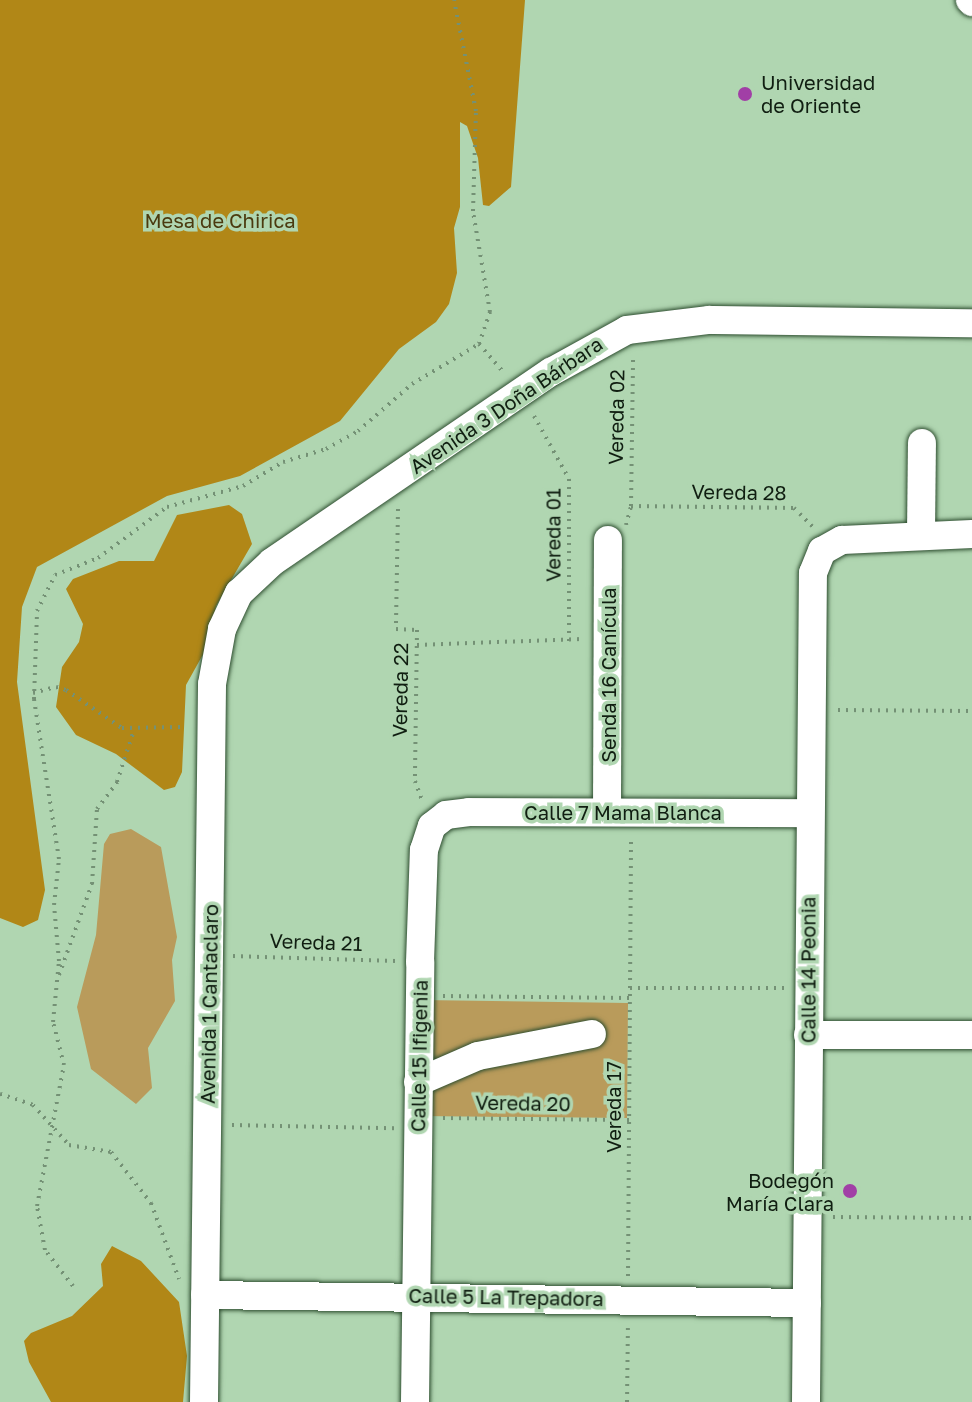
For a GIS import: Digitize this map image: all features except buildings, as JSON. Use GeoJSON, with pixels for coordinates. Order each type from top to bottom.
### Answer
{"type":"FeatureCollection","features":[{"type":"Feature","properties":{"kind":"street","name":"Avenida 3 Doña Bárbara"},"geometry":{"type":"LineString","coordinates":[[230,608],[272,562],[603,339],[633,328],[709,320],[972,323]]}},
{"type":"Feature","properties":{"kind":"street"},"geometry":{"type":"LineString","coordinates":[[921,534],[922,443]]}},
{"type":"Feature","properties":{"kind":"street"},"geometry":{"type":"LineString","coordinates":[[830,544],[854,537],[972,534]]}},
{"type":"Feature","properties":{"kind":"street","name":"Senda 16 Canícula"},"geometry":{"type":"LineString","coordinates":[[608,540],[608,625],[619,811]]}},
{"type":"Feature","properties":{"kind":"street","name":"Calle 14 Peonia"},"geometry":{"type":"LineString","coordinates":[[806,1402],[813,573],[815,560],[830,544]]}},
{"type":"Feature","properties":{"kind":"street","name":"Avenida 1 Cantaclaro"},"geometry":{"type":"LineString","coordinates":[[204,1402],[212,726],[216,654],[230,608]]}},
{"type":"Feature","properties":{"kind":"street","name":"Calle 7 Mama Blanca"},"geometry":{"type":"LineString","coordinates":[[438,820],[469,812],[810,813]]}},
{"type":"Feature","properties":{"kind":"street","name":"Calle 15 Ifigenia"},"geometry":{"type":"LineString","coordinates":[[415,1402],[417,1123],[424,850],[438,820]]}},
{"type":"Feature","properties":{"kind":"street"},"geometry":{"type":"LineString","coordinates":[[418,1082],[478,1056],[592,1034]]}},
{"type":"Feature","properties":{"kind":"street"},"geometry":{"type":"LineString","coordinates":[[808,1035],[972,1035]]}},
{"type":"Feature","properties":{"kind":"street","name":"Calle 5 La Trepadora"},"geometry":{"type":"LineString","coordinates":[[205,1295],[628,1298],[807,1303]]}},
{"type":"Feature","properties":{"kind":"path"},"geometry":{"type":"LineString","coordinates":[[73,1286],[45,1250],[37,1206],[64,1065],[53,1022],[57,977],[57,826],[33,693],[36,617],[55,575],[93,561],[167,507],[243,486],[283,462],[336,444],[412,384],[467,356],[479,344],[490,307],[473,211],[476,111],[454,0]]}},
{"type":"Feature","properties":{"kind":"path","name":"Vereda 02"},"geometry":{"type":"LineString","coordinates":[[631,506],[633,328]]}},
{"type":"Feature","properties":{"kind":"path","name":"Vereda 01"},"geometry":{"type":"LineString","coordinates":[[479,344],[520,393],[569,479],[569,643]]}},
{"type":"Feature","properties":{"kind":"path","name":"Vereda 22"},"geometry":{"type":"LineString","coordinates":[[398,477],[396,629],[417,630],[415,781],[421,801],[438,820]]}},
{"type":"Feature","properties":{"kind":"path","name":"Vereda 28"},"geometry":{"type":"LineString","coordinates":[[631,506],[794,508],[830,544]]}},
{"type":"Feature","properties":{"kind":"path"},"geometry":{"type":"LineString","coordinates":[[417,645],[569,643],[608,625]]}},
{"type":"Feature","properties":{"kind":"path"},"geometry":{"type":"LineString","coordinates":[[33,693],[56,687],[66,690],[112,723],[134,730],[212,726]]}},
{"type":"Feature","properties":{"kind":"path"},"geometry":{"type":"LineString","coordinates":[[811,710],[972,711]]}},
{"type":"Feature","properties":{"kind":"path"},"geometry":{"type":"LineString","coordinates":[[57,977],[92,884],[97,809],[117,782],[134,730]]}},
{"type":"Feature","properties":{"kind":"path","name":"Vereda 17"},"geometry":{"type":"LineString","coordinates":[[619,811],[630,988],[627,1402]]}},
{"type":"Feature","properties":{"kind":"path","name":"Vereda 21"},"geometry":{"type":"LineString","coordinates":[[210,955],[420,962]]}},
{"type":"Feature","properties":{"kind":"path"},"geometry":{"type":"LineString","coordinates":[[630,988],[808,988]]}},
{"type":"Feature","properties":{"kind":"path"},"geometry":{"type":"LineString","coordinates":[[420,996],[630,998]]}},
{"type":"Feature","properties":{"kind":"path"},"geometry":{"type":"LineString","coordinates":[[0,1094],[33,1105],[52,1131],[69,1145],[100,1148],[119,1160],[134,1189],[151,1203],[177,1277],[205,1295]]}},
{"type":"Feature","properties":{"kind":"path","name":"Vereda 20"},"geometry":{"type":"LineString","coordinates":[[207,1125],[629,1120]]}},
{"type":"Feature","properties":{"kind":"path"},"geometry":{"type":"LineString","coordinates":[[807,1217],[972,1218]]}},
{"type":"Feature","properties":{"kind":"shaded area"},"geometry":{"type":"Polygon","coordinates":[[[131,829],[161,847],[177,937],[172,960],[175,1001],[148,1048],[152,1088],[136,1104],[91,1069],[77,1007],[96,935],[104,844],[110,834],[131,829]]]}},
{"type":"Feature","properties":{"kind":"shaded area"},"geometry":{"type":"Polygon","coordinates":[[[421,1000],[628,1003],[627,1118],[418,1116],[421,1000]]]}},
{"type":"Feature","properties":{"kind":"green space","name":"Mesa de Chirica"},"geometry":{"type":"Polygon","coordinates":[[[0,0],[525,0],[511,187],[489,206],[483,205],[478,158],[467,126],[460,122],[460,207],[454,228],[457,273],[449,304],[436,322],[399,349],[340,421],[240,476],[167,496],[37,567],[22,607],[17,682],[45,890],[38,920],[23,927],[0,918],[0,0]]]}},
{"type":"Feature","properties":{"kind":"green space"},"geometry":{"type":"Polygon","coordinates":[[[229,505],[242,514],[252,544],[216,606],[206,649],[186,685],[182,772],[175,787],[164,790],[116,754],[76,735],[56,707],[62,667],[79,642],[83,624],[66,589],[73,579],[119,561],[154,561],[177,515],[229,505]]]}},
{"type":"Feature","properties":{"kind":"green space"},"geometry":{"type":"Polygon","coordinates":[[[112,1246],[141,1261],[179,1302],[187,1356],[183,1402],[51,1402],[29,1362],[24,1341],[31,1333],[72,1316],[103,1286],[101,1264],[112,1246]]]}},
{"type":"Feature","properties":{"kind":"place","name":"Universidad de Oriente"},"geometry":{"type":"Point","coordinates":[745,94]}},
{"type":"Feature","properties":{"kind":"place","name":"Bodegón María Clara"},"geometry":{"type":"Point","coordinates":[850,1191]}}]}
